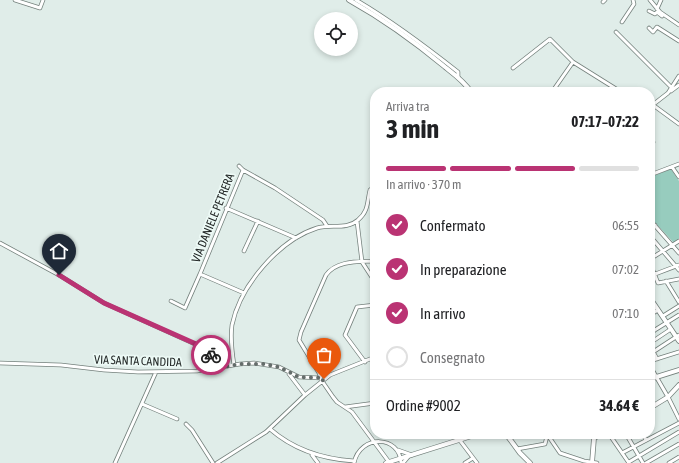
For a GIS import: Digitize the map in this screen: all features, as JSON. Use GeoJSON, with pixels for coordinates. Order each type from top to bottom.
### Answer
{"type":"FeatureCollection","features":[{"type":"Feature","properties":{"kind":"main road"},"geometry":{"type":"LineString","coordinates":[[349,0],[405,35],[458,77],[467,87]]}},
{"type":"Feature","properties":{"kind":"main road"},"geometry":{"type":"LineString","coordinates":[[655,306],[678,338]]}},
{"type":"Feature","properties":{"kind":"main road"},"geometry":{"type":"LineString","coordinates":[[657,377],[679,370]]}},
{"type":"Feature","properties":{"kind":"main road"},"geometry":{"type":"LineString","coordinates":[[655,405],[668,397],[679,385]]}},
{"type":"Feature","properties":{"kind":"main road"},"geometry":{"type":"LineString","coordinates":[[387,463],[402,461],[410,456],[462,439]]}},
{"type":"Feature","properties":{"kind":"main road"},"geometry":{"type":"LineString","coordinates":[[510,439],[530,463]]}},
{"type":"Feature","properties":{"kind":"main road"},"geometry":{"type":"LineString","coordinates":[[592,462],[593,439]]}},
{"type":"Feature","properties":{"kind":"street"},"geometry":{"type":"LineString","coordinates":[[15,0],[25,1],[40,8],[43,0]]}},
{"type":"Feature","properties":{"kind":"street"},"geometry":{"type":"LineString","coordinates":[[356,0],[391,22],[426,47],[458,72],[458,77]]}},
{"type":"Feature","properties":{"kind":"street"},"geometry":{"type":"LineString","coordinates":[[622,22],[634,4],[633,0]]}},
{"type":"Feature","properties":{"kind":"street"},"geometry":{"type":"LineString","coordinates":[[650,0],[657,9],[679,25]]}},
{"type":"Feature","properties":{"kind":"street"},"geometry":{"type":"LineString","coordinates":[[657,9],[661,0]]}},
{"type":"Feature","properties":{"kind":"street"},"geometry":{"type":"LineString","coordinates":[[649,11],[655,14],[657,12],[663,16],[666,16]]}},
{"type":"Feature","properties":{"kind":"street"},"geometry":{"type":"LineString","coordinates":[[649,28],[653,32],[657,27],[679,41]]}},
{"type":"Feature","properties":{"kind":"street"},"geometry":{"type":"LineString","coordinates":[[616,32],[672,88]]}},
{"type":"Feature","properties":{"kind":"street"},"geometry":{"type":"LineString","coordinates":[[513,68],[550,39],[573,62],[613,87]]}},
{"type":"Feature","properties":{"kind":"street"},"geometry":{"type":"LineString","coordinates":[[556,87],[573,62]]}},
{"type":"Feature","properties":{"kind":"street"},"geometry":{"type":"LineString","coordinates":[[668,93],[679,76]]}},
{"type":"Feature","properties":{"kind":"street"},"geometry":{"type":"LineString","coordinates":[[655,103],[679,85]]}},
{"type":"Feature","properties":{"kind":"street"},"geometry":{"type":"LineString","coordinates":[[655,109],[679,124]]}},
{"type":"Feature","properties":{"kind":"street"},"geometry":{"type":"LineString","coordinates":[[655,173],[679,164]]}},
{"type":"Feature","properties":{"kind":"street"},"geometry":{"type":"LineString","coordinates":[[239,166],[243,170],[275,188],[323,220],[327,226]]}},
{"type":"Feature","properties":{"kind":"street"},"geometry":{"type":"LineString","coordinates":[[672,167],[679,177]]}},
{"type":"Feature","properties":{"kind":"street","name":"VIA DANIELE PETRERA"},"geometry":{"type":"LineString","coordinates":[[171,301],[185,308],[243,170]]}},
{"type":"Feature","properties":{"kind":"street"},"geometry":{"type":"LineString","coordinates":[[234,365],[231,344],[232,326],[244,293],[264,266],[296,238],[318,228],[327,226],[345,226],[357,221],[366,209],[370,190]]}},
{"type":"Feature","properties":{"kind":"street"},"geometry":{"type":"LineString","coordinates":[[226,208],[296,238]]}},
{"type":"Feature","properties":{"kind":"street"},"geometry":{"type":"LineString","coordinates":[[244,251],[258,221]]}},
{"type":"Feature","properties":{"kind":"street"},"geometry":{"type":"LineString","coordinates":[[357,221],[362,262],[370,274]]}},
{"type":"Feature","properties":{"kind":"street"},"geometry":{"type":"LineString","coordinates":[[655,225],[679,253]]}},
{"type":"Feature","properties":{"kind":"street"},"geometry":{"type":"LineString","coordinates":[[655,256],[679,241]]}},
{"type":"Feature","properties":{"kind":"street"},"geometry":{"type":"LineString","coordinates":[[655,242],[678,265],[679,270]]}},
{"type":"Feature","properties":{"kind":"street"},"geometry":{"type":"LineString","coordinates":[[0,243],[59,275],[95,299],[208,350],[211,356],[213,369]]}},
{"type":"Feature","properties":{"kind":"street"},"geometry":{"type":"LineString","coordinates":[[370,261],[340,264],[330,270],[326,275],[299,336],[299,340],[321,380],[337,402],[352,412],[370,437]]}},
{"type":"Feature","properties":{"kind":"street"},"geometry":{"type":"LineString","coordinates":[[678,265],[655,274],[658,282],[679,279]]}},
{"type":"Feature","properties":{"kind":"street"},"geometry":{"type":"LineString","coordinates":[[200,274],[244,293]]}},
{"type":"Feature","properties":{"kind":"street"},"geometry":{"type":"LineString","coordinates":[[666,281],[679,302]]}},
{"type":"Feature","properties":{"kind":"street"},"geometry":{"type":"LineString","coordinates":[[365,362],[345,335],[357,307],[370,306]]}},
{"type":"Feature","properties":{"kind":"street"},"geometry":{"type":"LineString","coordinates":[[662,316],[679,306]]}},
{"type":"Feature","properties":{"kind":"street"},"geometry":{"type":"LineString","coordinates":[[655,330],[679,315]]}},
{"type":"Feature","properties":{"kind":"street"},"geometry":{"type":"LineString","coordinates":[[655,340],[671,329]]}},
{"type":"Feature","properties":{"kind":"street"},"geometry":{"type":"LineString","coordinates":[[655,351],[678,338]]}},
{"type":"Feature","properties":{"kind":"street"},"geometry":{"type":"LineString","coordinates":[[655,356],[657,359],[679,352]]}},
{"type":"Feature","properties":{"kind":"street"},"geometry":{"type":"LineString","coordinates":[[217,463],[270,428],[321,380],[335,372],[370,360]]}},
{"type":"Feature","properties":{"kind":"street","name":"VIA SANTA CANDIDA"},"geometry":{"type":"LineString","coordinates":[[0,363],[61,365],[104,370],[156,372],[193,371],[234,365],[263,364],[279,367],[299,377],[321,380]]}},
{"type":"Feature","properties":{"kind":"street"},"geometry":{"type":"LineString","coordinates":[[115,463],[156,372]]}},
{"type":"Feature","properties":{"kind":"street"},"geometry":{"type":"LineString","coordinates":[[288,372],[305,395]]}},
{"type":"Feature","properties":{"kind":"street"},"geometry":{"type":"LineString","coordinates":[[655,374],[677,410],[679,418]]}},
{"type":"Feature","properties":{"kind":"street"},"geometry":{"type":"LineString","coordinates":[[142,404],[177,419]]}},
{"type":"Feature","properties":{"kind":"street"},"geometry":{"type":"LineString","coordinates":[[345,407],[370,404]]}},
{"type":"Feature","properties":{"kind":"street"},"geometry":{"type":"LineString","coordinates":[[655,435],[679,423]]}},
{"type":"Feature","properties":{"kind":"street"},"geometry":{"type":"LineString","coordinates":[[186,424],[192,430],[213,463]]}},
{"type":"Feature","properties":{"kind":"street"},"geometry":{"type":"LineString","coordinates":[[270,428],[296,447],[311,454],[330,459],[354,462],[360,450],[366,445],[374,442],[388,444],[410,456]]}},
{"type":"Feature","properties":{"kind":"street"},"geometry":{"type":"LineString","coordinates":[[612,439],[629,463],[679,432]]}},
{"type":"Feature","properties":{"kind":"street"},"geometry":{"type":"LineString","coordinates":[[372,439],[387,463]]}},
{"type":"Feature","properties":{"kind":"street"},"geometry":{"type":"LineString","coordinates":[[517,449],[545,444],[546,439]]}},
{"type":"Feature","properties":{"kind":"street"},"geometry":{"type":"LineString","coordinates":[[550,439],[560,453],[584,461],[597,463]]}},
{"type":"Feature","properties":{"kind":"street"},"geometry":{"type":"LineString","coordinates":[[629,439],[645,463],[679,444]]}},
{"type":"Feature","properties":{"kind":"street"},"geometry":{"type":"LineString","coordinates":[[459,440],[477,463]]}},
{"type":"Feature","properties":{"kind":"street"},"geometry":{"type":"LineString","coordinates":[[622,453],[646,440]]}},
{"type":"Feature","properties":{"kind":"street"},"geometry":{"type":"LineString","coordinates":[[396,449],[402,461]]}},
{"type":"Feature","properties":{"kind":"street"},"geometry":{"type":"LineString","coordinates":[[311,454],[318,463]]}},
{"type":"Feature","properties":{"kind":"street"},"geometry":{"type":"LineString","coordinates":[[668,463],[679,457]]}},
{"type":"Feature","properties":{"kind":"street"},"geometry":{"type":"LineString","coordinates":[[466,463],[473,458]]}},
{"type":"Feature","properties":{"kind":"green space"},"geometry":{"type":"Polygon","coordinates":[[[671,169],[679,181],[679,240],[674,243],[655,222],[655,175],[671,169]]]}},
{"type":"Feature","properties":{"kind":"way so far"},"geometry":{"type":"LineString","coordinates":[[211,355],[213,369],[246,363],[263,364],[279,367],[299,377],[321,378],[322,381],[324,379]]}},
{"type":"Feature","properties":{"kind":"route"},"geometry":{"type":"LineString","coordinates":[[59,275],[95,299],[205,348],[211,355]]}}]}
